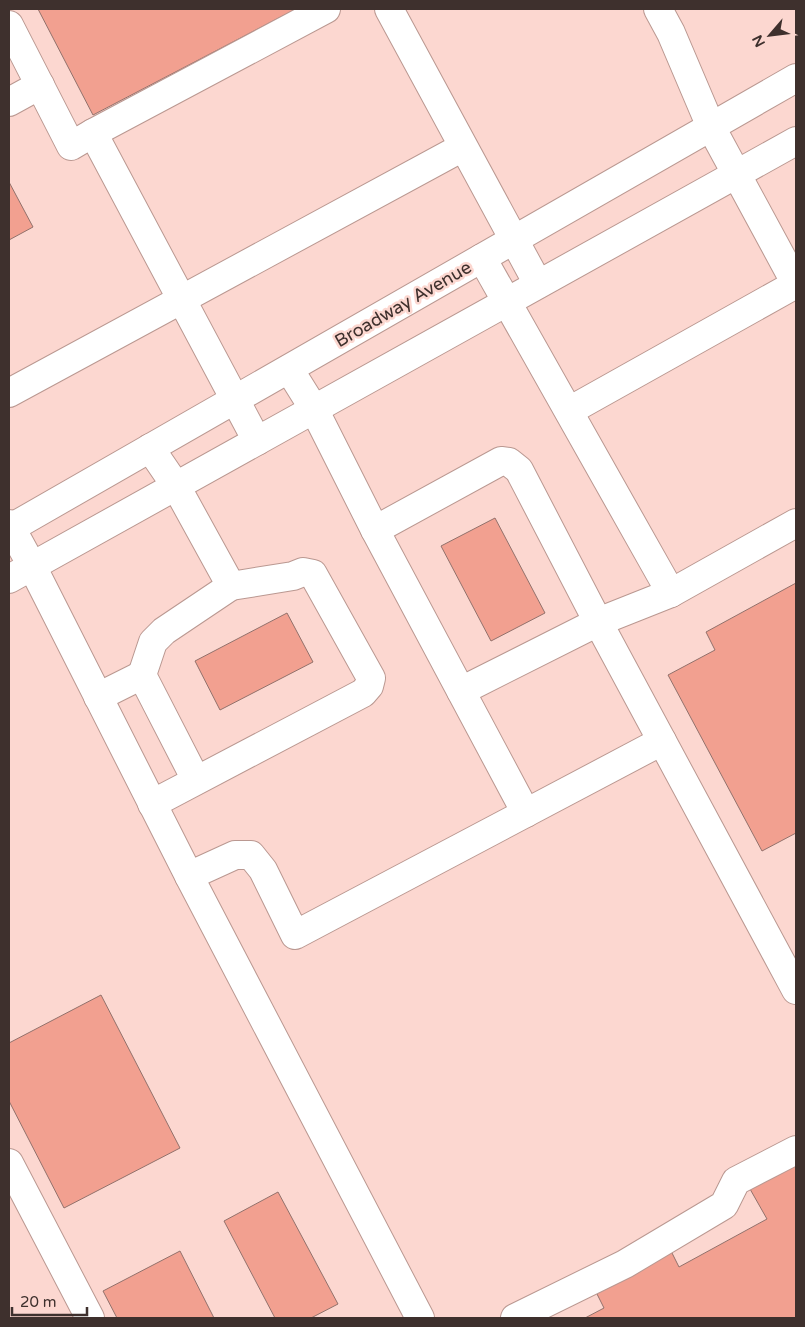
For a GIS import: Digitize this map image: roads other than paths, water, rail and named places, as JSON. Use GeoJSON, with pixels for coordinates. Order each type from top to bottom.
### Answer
{"type":"FeatureCollection","features":[{"type":"Feature","properties":{"kind":"main road"},"geometry":{"type":"LineString","coordinates":[[9,25],[71,146],[326,9]]}},
{"type":"Feature","properties":{"kind":"main road"},"geometry":{"type":"LineString","coordinates":[[389,9],[538,284]]}},
{"type":"Feature","properties":{"kind":"main road"},"geometry":{"type":"LineString","coordinates":[[569,411],[796,284],[710,127],[671,33],[658,9]]}},
{"type":"Feature","properties":{"kind":"main road","name":"Broadway Avenue"},"geometry":{"type":"LineString","coordinates":[[9,527],[289,369],[796,78]]}},
{"type":"Feature","properties":{"kind":"main road"},"geometry":{"type":"LineString","coordinates":[[9,102],[40,85]]}},
{"type":"Feature","properties":{"kind":"main road"},"geometry":{"type":"LineString","coordinates":[[93,133],[257,440]]}},
{"type":"Feature","properties":{"kind":"main road"},"geometry":{"type":"LineString","coordinates":[[20,572],[796,141]]}},
{"type":"Feature","properties":{"kind":"main road"},"geometry":{"type":"LineString","coordinates":[[9,393],[463,147]]}},
{"type":"Feature","properties":{"kind":"main road"},"geometry":{"type":"LineString","coordinates":[[482,258],[671,594]]}},
{"type":"Feature","properties":{"kind":"main road"},"geometry":{"type":"LineString","coordinates":[[289,369],[314,409],[375,530],[526,813]]}},
{"type":"Feature","properties":{"kind":"main road"},"geometry":{"type":"LineString","coordinates":[[150,448],[176,486],[231,586]]}},
{"type":"Feature","properties":{"kind":"main road"},"geometry":{"type":"LineString","coordinates":[[375,530],[501,461],[509,462],[518,470],[796,990]]}},
{"type":"Feature","properties":{"kind":"main road"},"geometry":{"type":"LineString","coordinates":[[462,691],[598,622],[671,594],[796,523]]}},
{"type":"Feature","properties":{"kind":"main road"},"geometry":{"type":"LineString","coordinates":[[9,527],[20,572],[98,697],[188,876],[420,1318]]}},
{"type":"Feature","properties":{"kind":"main road"},"geometry":{"type":"LineString","coordinates":[[98,697],[142,675],[153,642],[164,631],[231,586],[293,576],[303,572],[313,574],[371,678],[368,686],[362,692],[152,804]]}},
{"type":"Feature","properties":{"kind":"main road"},"geometry":{"type":"LineString","coordinates":[[142,675],[196,780]]}},
{"type":"Feature","properties":{"kind":"main road"},"geometry":{"type":"LineString","coordinates":[[188,876],[235,855],[250,855],[264,870],[296,935],[662,741]]}},
{"type":"Feature","properties":{"kind":"main road"},"geometry":{"type":"LineString","coordinates":[[515,1318],[625,1264],[724,1205],[736,1181],[796,1150]]}},
{"type":"Feature","properties":{"kind":"main road"},"geometry":{"type":"LineString","coordinates":[[9,1163],[90,1318]]}}]}
